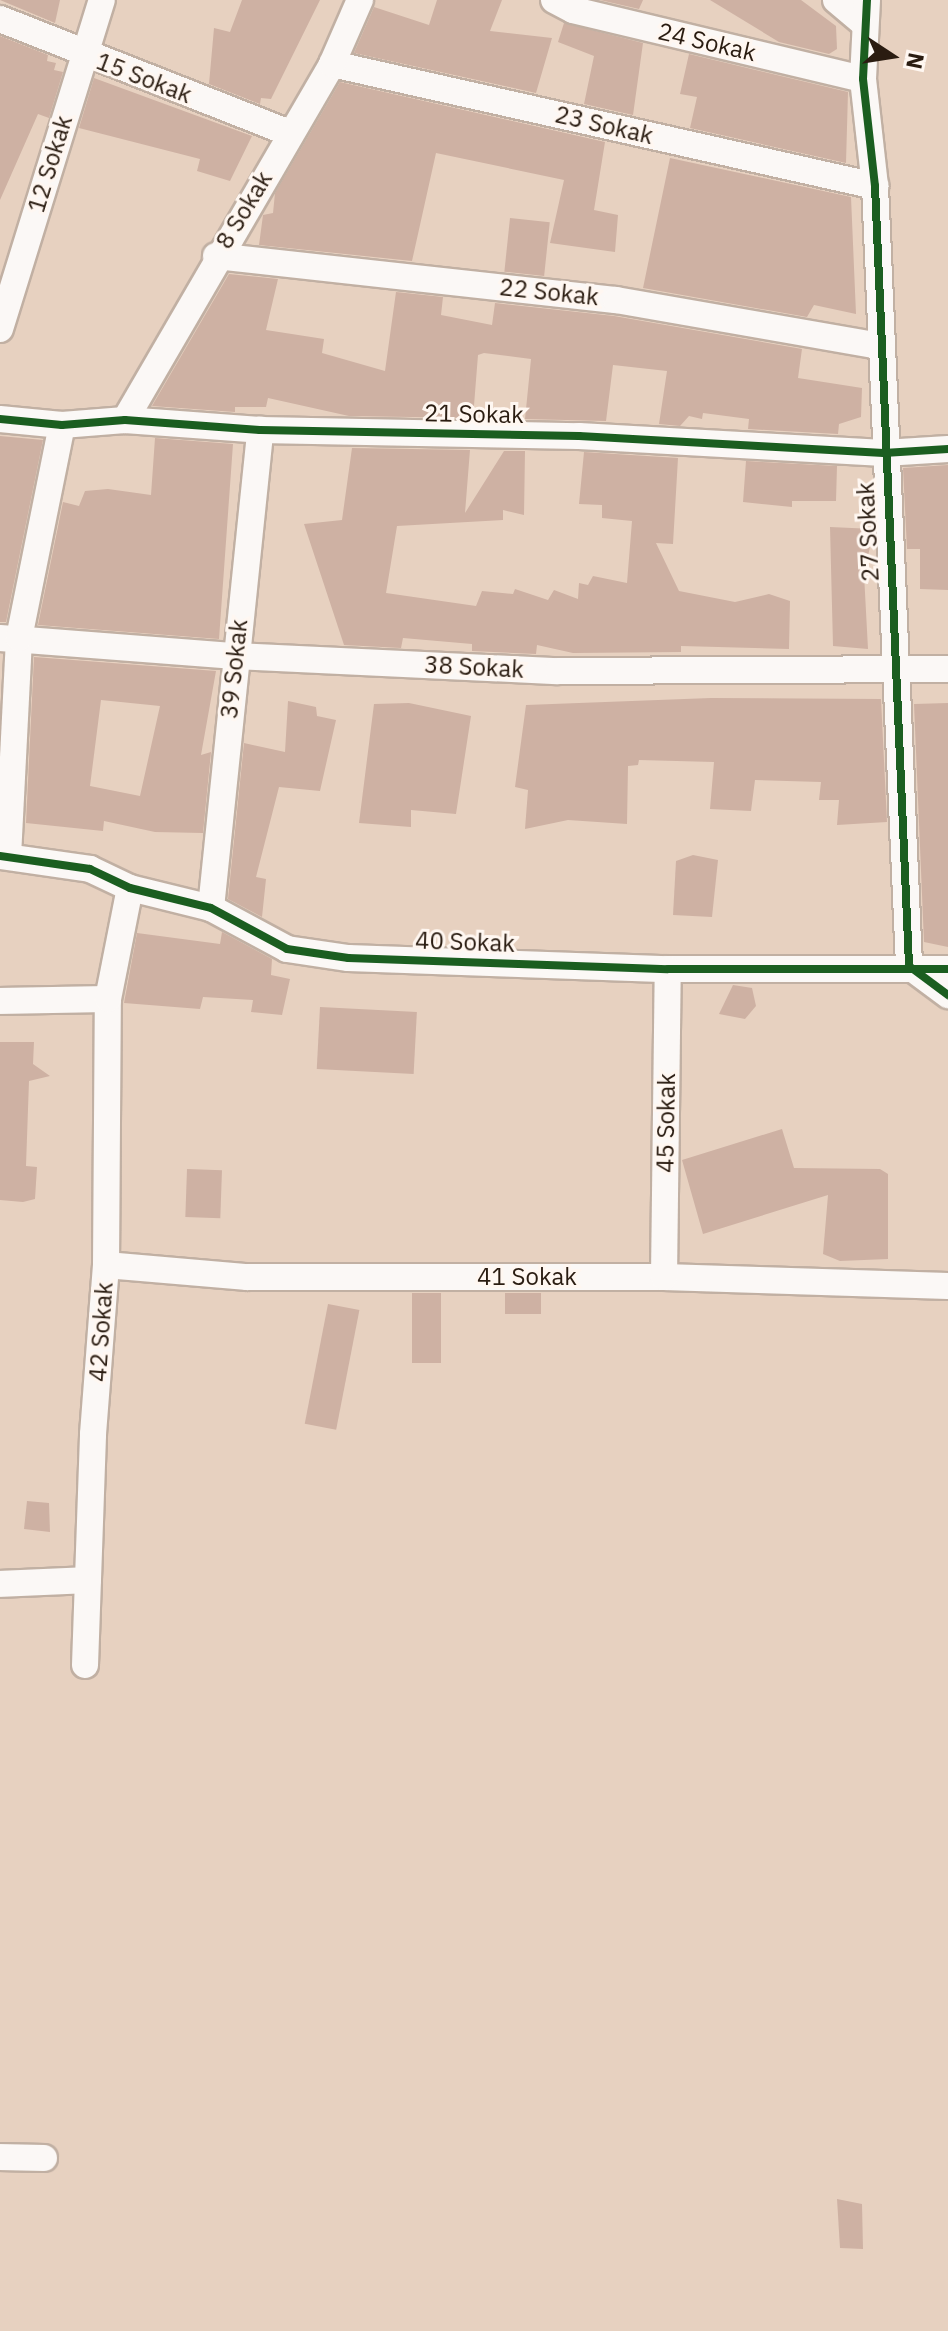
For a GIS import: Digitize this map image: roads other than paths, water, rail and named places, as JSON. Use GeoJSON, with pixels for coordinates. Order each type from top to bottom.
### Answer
{"type":"FeatureCollection","features":[{"type":"Feature","properties":{"kind":"street","name":"12 Sokak"},"geometry":{"type":"LineString","coordinates":[[0,329],[102,0]]}},
{"type":"Feature","properties":{"kind":"street","name":"8 Sokak"},"geometry":{"type":"LineString","coordinates":[[125,420],[216,256],[332,64],[360,0]]}},
{"type":"Feature","properties":{"kind":"street","name":"24 Sokak"},"geometry":{"type":"LineString","coordinates":[[554,0],[573,10],[863,79]]}},
{"type":"Feature","properties":{"kind":"street"},"geometry":{"type":"LineString","coordinates":[[836,0],[866,12]]}},
{"type":"Feature","properties":{"kind":"street","name":"27 Sokak"},"geometry":{"type":"LineString","coordinates":[[866,12],[863,79],[875,186],[879,346],[909,966]]}},
{"type":"Feature","properties":{"kind":"street","name":"15 Sokak"},"geometry":{"type":"LineString","coordinates":[[0,19],[289,133]]}},
{"type":"Feature","properties":{"kind":"street","name":"23 Sokak"},"geometry":{"type":"LineString","coordinates":[[332,64],[875,186]]}},
{"type":"Feature","properties":{"kind":"street","name":"22 Sokak"},"geometry":{"type":"LineString","coordinates":[[216,256],[616,300],[879,346]]}},
{"type":"Feature","properties":{"kind":"street","name":"21 Sokak"},"geometry":{"type":"LineString","coordinates":[[0,419],[62,425],[125,420],[260,430],[579,436],[884,453],[948,449]]}},
{"type":"Feature","properties":{"kind":"street"},"geometry":{"type":"LineString","coordinates":[[4,856],[10,638],[62,425]]}},
{"type":"Feature","properties":{"kind":"street","name":"39 Sokak"},"geometry":{"type":"LineString","coordinates":[[211,908],[260,430]]}},
{"type":"Feature","properties":{"kind":"street","name":"38 Sokak"},"geometry":{"type":"LineString","coordinates":[[10,638],[235,656],[558,671],[948,669]]}},
{"type":"Feature","properties":{"kind":"street","name":"40 Sokak"},"geometry":{"type":"LineString","coordinates":[[4,856],[90,869],[130,888],[211,908],[287,949],[348,958],[668,969],[909,966],[948,969]]}},
{"type":"Feature","properties":{"kind":"street","name":"42 Sokak"},"geometry":{"type":"LineString","coordinates":[[85,1665],[106,1265],[108,999],[130,888]]}},
{"type":"Feature","properties":{"kind":"street"},"geometry":{"type":"LineString","coordinates":[[909,966],[948,995]]}},
{"type":"Feature","properties":{"kind":"street","name":"45 Sokak"},"geometry":{"type":"LineString","coordinates":[[664,1277],[668,969]]}},
{"type":"Feature","properties":{"kind":"street"},"geometry":{"type":"LineString","coordinates":[[0,1001],[108,999]]}},
{"type":"Feature","properties":{"kind":"street","name":"41 Sokak"},"geometry":{"type":"LineString","coordinates":[[106,1265],[247,1277],[664,1277],[948,1286]]}},
{"type":"Feature","properties":{"kind":"street"},"geometry":{"type":"LineString","coordinates":[[0,1584],[88,1580]]}},
{"type":"Feature","properties":{"kind":"street"},"geometry":{"type":"LineString","coordinates":[[0,2157],[44,2158]]}}]}
